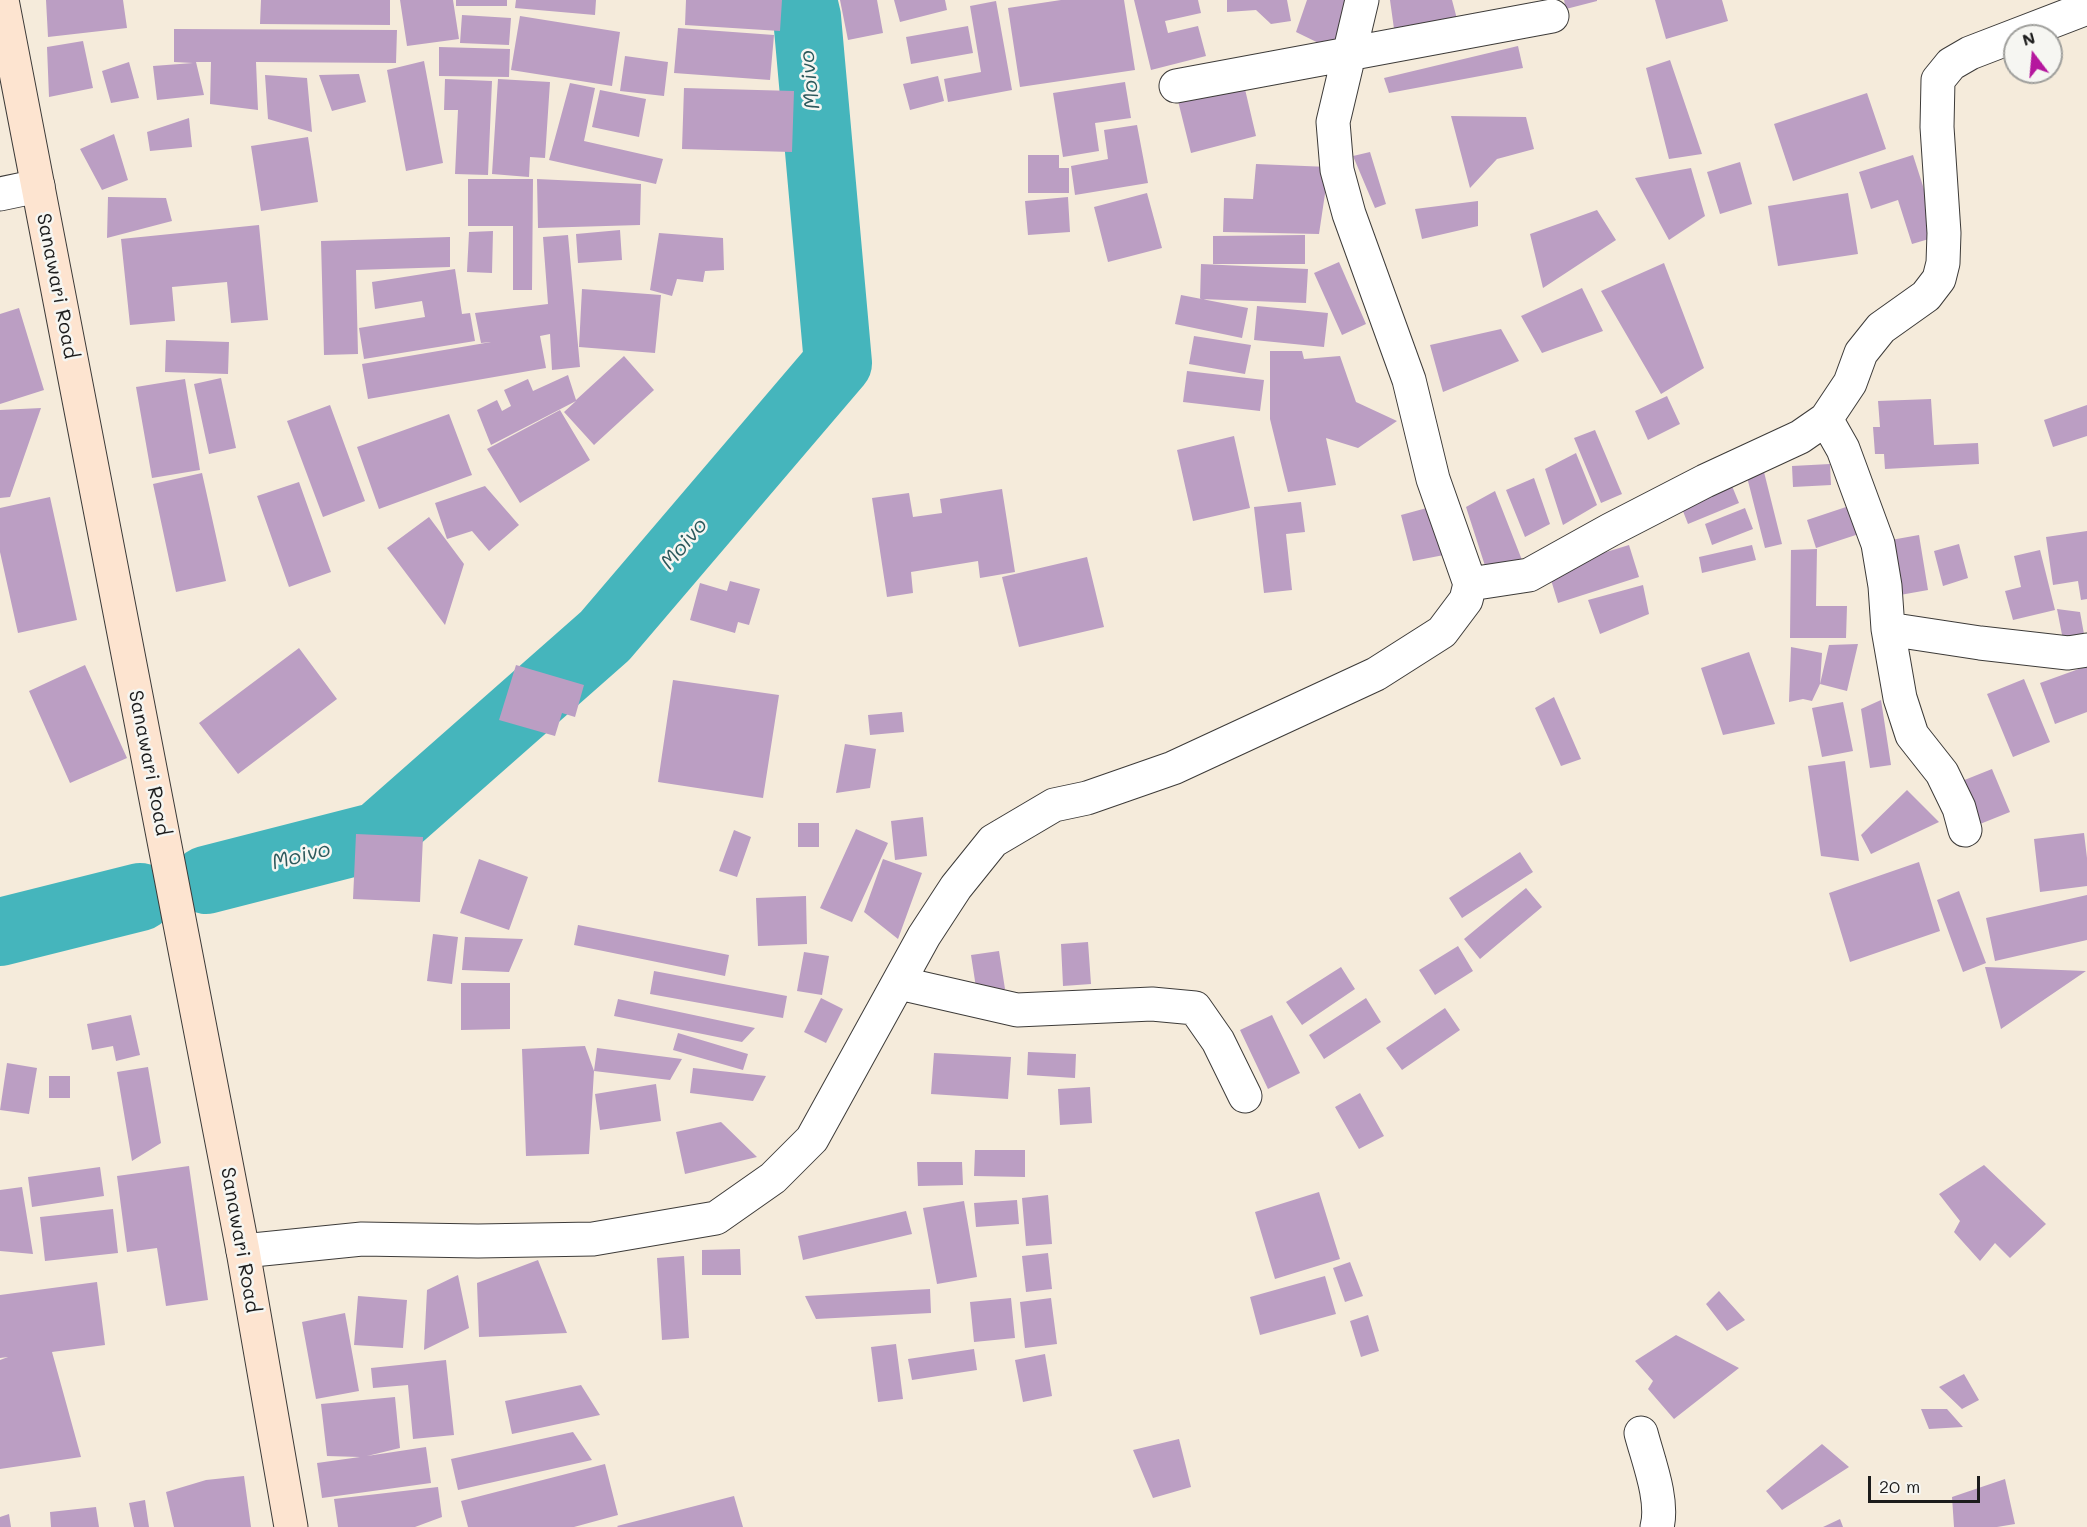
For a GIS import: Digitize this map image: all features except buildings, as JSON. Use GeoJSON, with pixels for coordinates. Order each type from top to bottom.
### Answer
{"type":"FeatureCollection","features":[{"type":"Feature","properties":{"kind":"street","name":"Sanawari Road"},"geometry":{"type":"LineString","coordinates":[[2,0],[243,1251],[291,1527]]}},
{"type":"Feature","properties":{"kind":"street"},"geometry":{"type":"LineString","coordinates":[[243,1251],[362,1239],[593,1239],[717,1218],[772,1178],[812,1138],[900,983],[924,936],[956,887],[993,841],[1054,805],[1087,798],[1173,768],[1376,674],[1442,632],[1466,600],[1470,584],[1433,479],[1409,380],[1349,214],[1337,170],[1333,122],[1362,0]]}},
{"type":"Feature","properties":{"kind":"street"},"geometry":{"type":"LineString","coordinates":[[1470,584],[1529,575],[1695,486],[1800,437],[1826,419],[1850,383],[1861,353],[1881,328],[1926,296],[1939,279],[1943,263],[1944,233],[1937,127],[1938,80],[1951,64],[1970,52],[2087,8]]}},
{"type":"Feature","properties":{"kind":"street"},"geometry":{"type":"LineString","coordinates":[[1176,86],[1552,16]]}},
{"type":"Feature","properties":{"kind":"street"},"geometry":{"type":"LineString","coordinates":[[0,194],[38,186]]}},
{"type":"Feature","properties":{"kind":"street"},"geometry":{"type":"LineString","coordinates":[[1826,419],[1843,449],[1878,543],[1885,586],[1888,629],[1900,698],[1912,735],[1942,773],[1959,808],[1965,830]]}},
{"type":"Feature","properties":{"kind":"street"},"geometry":{"type":"LineString","coordinates":[[1888,629],[2068,653],[2087,650]]}},
{"type":"Feature","properties":{"kind":"street"},"geometry":{"type":"LineString","coordinates":[[900,983],[1017,1010],[1152,1004],[1195,1008],[1218,1041],[1245,1096]]}},
{"type":"Feature","properties":{"kind":"street"},"geometry":{"type":"LineString","coordinates":[[1641,1433],[1660,1516],[1657,1527]]}},
{"type":"Feature","properties":{"kind":"waterway","name":"Moivo"},"geometry":{"type":"LineString","coordinates":[[206,880],[378,836],[605,636],[838,363],[807,17],[803,0]]}},
{"type":"Feature","properties":{"kind":"waterway","name":"Moivo"},"geometry":{"type":"LineString","coordinates":[[0,932],[140,897]]}}]}
